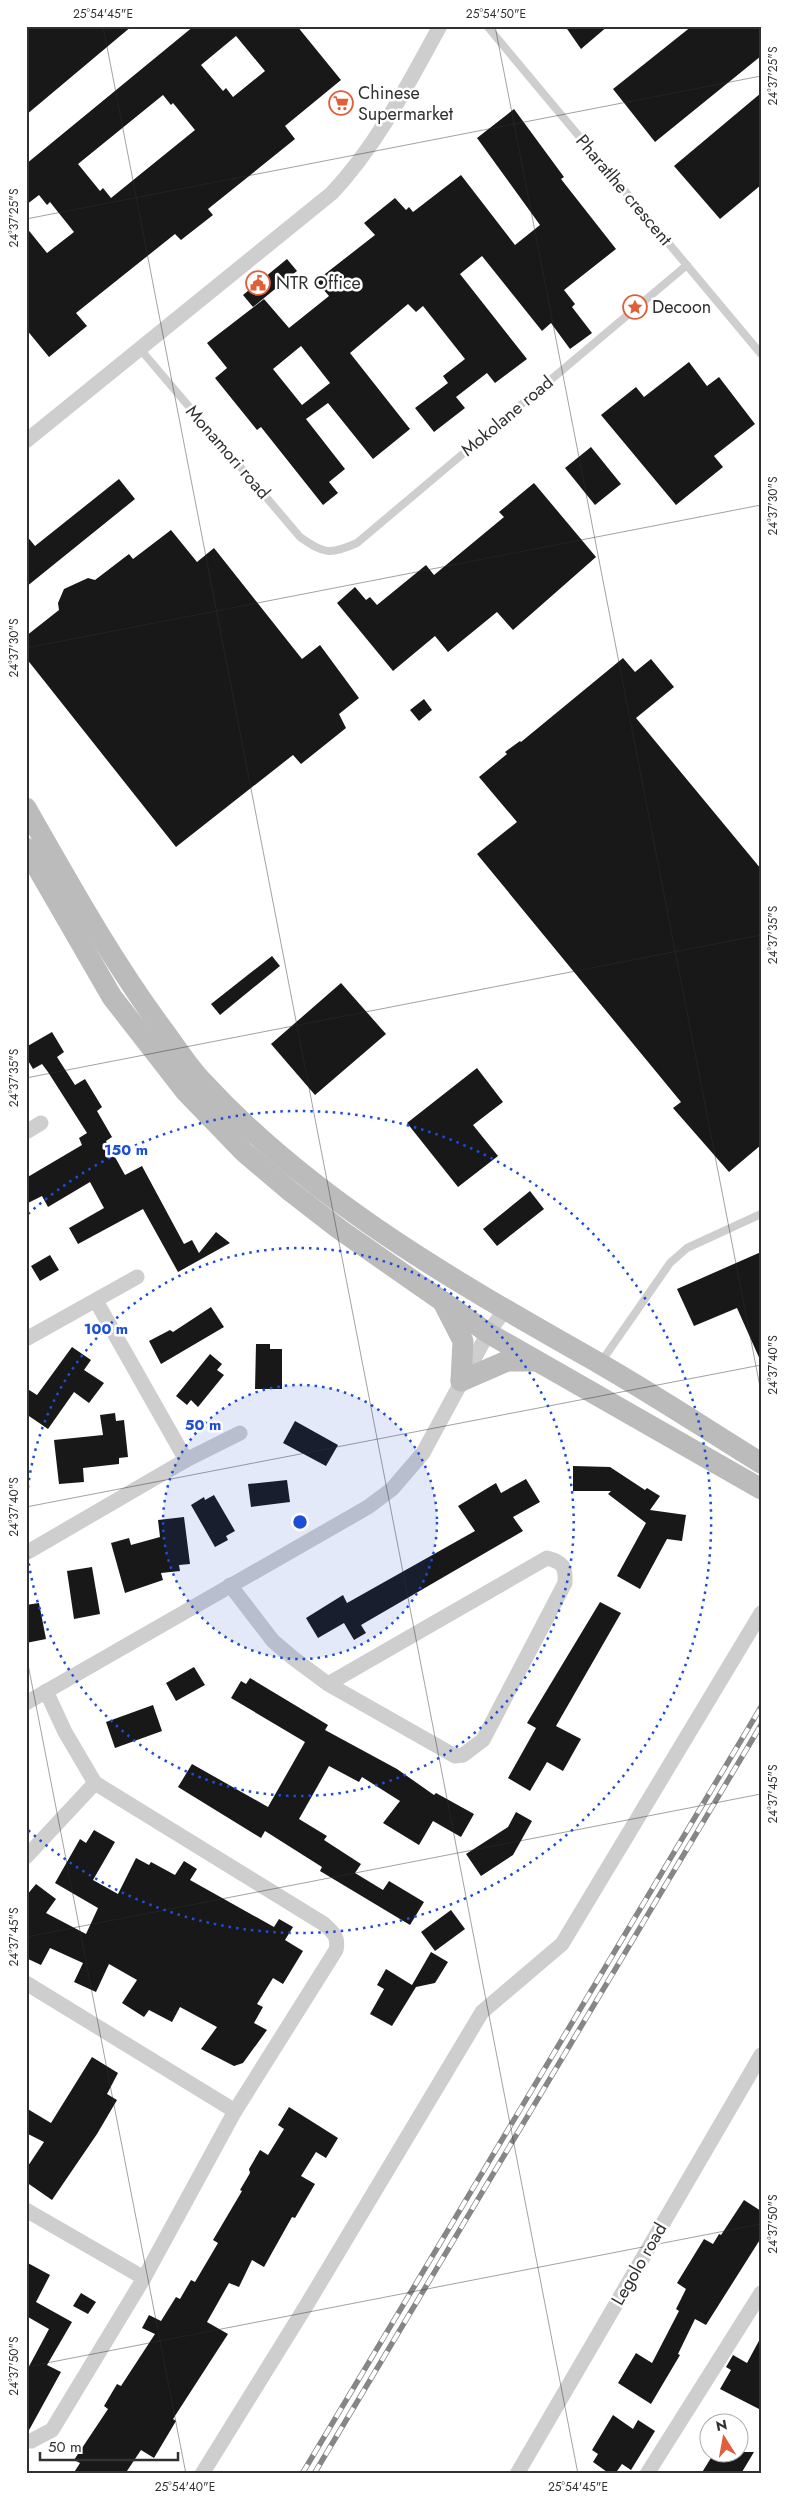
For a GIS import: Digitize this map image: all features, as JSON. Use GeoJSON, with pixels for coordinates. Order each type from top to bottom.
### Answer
{"type":"FeatureCollection","features":[{"type":"Feature","properties":{"kind":"main road"},"geometry":{"type":"LineString","coordinates":[[26,808],[92,923],[130,984],[199,1078],[248,1128],[312,1183],[385,1237],[504,1311],[600,1364],[761,1463]]}},
{"type":"Feature","properties":{"kind":"main road"},"geometry":{"type":"LineString","coordinates":[[26,848],[112,997],[186,1092],[244,1152],[290,1191],[339,1228],[441,1298],[488,1333],[761,1489]]}},
{"type":"Feature","properties":{"kind":"main road"},"geometry":{"type":"LineString","coordinates":[[441,1298],[463,1341],[461,1381],[493,1365],[506,1361],[526,1360],[537,1362]]}},
{"type":"Feature","properties":{"kind":"street"},"geometry":{"type":"LineString","coordinates":[[26,441],[332,193],[352,172],[386,122],[440,26]]}},
{"type":"Feature","properties":{"kind":"street"},"geometry":{"type":"LineString","coordinates":[[26,1132],[41,1123]]}},
{"type":"Feature","properties":{"kind":"street"},"geometry":{"type":"LineString","coordinates":[[26,1339],[137,1277]]}},
{"type":"Feature","properties":{"kind":"street"},"geometry":{"type":"LineString","coordinates":[[96,1301],[186,1460]]}},
{"type":"Feature","properties":{"kind":"street"},"geometry":{"type":"LineString","coordinates":[[26,1703],[368,1507],[392,1489],[423,1453],[488,1333],[504,1311]]}},
{"type":"Feature","properties":{"kind":"street"},"geometry":{"type":"LineString","coordinates":[[26,1553],[186,1460],[240,1433]]}},
{"type":"Feature","properties":{"kind":"street"},"geometry":{"type":"LineString","coordinates":[[230,1585],[272,1641],[328,1684],[455,1756],[463,1755],[482,1740],[566,1583],[566,1569],[559,1561],[547,1558],[328,1684]]}},
{"type":"Feature","properties":{"kind":"street"},"geometry":{"type":"LineString","coordinates":[[202,2474],[306,2306],[482,2012],[562,1944],[761,1613]]}},
{"type":"Feature","properties":{"kind":"street"},"geometry":{"type":"LineString","coordinates":[[26,2442],[52,2430],[144,2278],[235,2111],[336,1950],[338,1942],[334,1934],[324,1924],[95,1783],[65,1732],[46,1691]]}},
{"type":"Feature","properties":{"kind":"street"},"geometry":{"type":"LineString","coordinates":[[26,1857],[95,1783]]}},
{"type":"Feature","properties":{"kind":"street"},"geometry":{"type":"LineString","coordinates":[[26,1983],[235,2111]]}},
{"type":"Feature","properties":{"kind":"street","name":"Legolo road"},"geometry":{"type":"LineString","coordinates":[[520,2473],[761,2055]]}},
{"type":"Feature","properties":{"kind":"street"},"geometry":{"type":"LineString","coordinates":[[26,2210],[144,2278]]}},
{"type":"Feature","properties":{"kind":"street"},"geometry":{"type":"LineString","coordinates":[[647,2474],[761,2293]]}},
{"type":"Feature","properties":{"kind":"lane","name":"Pharatlhe crescent"},"geometry":{"type":"LineString","coordinates":[[487,26],[761,354]]}},
{"type":"Feature","properties":{"kind":"lane","name":"Mokolane road"},"geometry":{"type":"LineString","coordinates":[[320,551],[337,552],[357,543],[687,265]]}},
{"type":"Feature","properties":{"kind":"lane","name":"Monamori road"},"geometry":{"type":"LineString","coordinates":[[140,350],[300,537],[320,551]]}},
{"type":"Feature","properties":{"kind":"lane"},"geometry":{"type":"LineString","coordinates":[[600,1364],[670,1263],[687,1248],[761,1214]]}},
{"type":"Feature","properties":{"kind":"building"},"geometry":{"type":"Polygon","coordinates":[[[26,26],[132,26],[26,115],[26,26]]]}},
{"type":"Feature","properties":{"kind":"building"},"geometry":{"type":"Polygon","coordinates":[[[194,26],[297,26],[341,80],[285,126],[295,139],[208,209],[213,215],[181,240],[175,234],[76,313],[87,326],[49,357],[26,329],[26,227],[47,253],[74,232],[50,202],[47,205],[39,195],[26,205],[26,164],[194,26]],[[236,36],[201,65],[223,91],[226,88],[233,97],[265,71],[236,36]],[[163,95],[78,164],[100,191],[103,188],[111,198],[195,130],[173,103],[171,105],[163,95]]]}},
{"type":"Feature","properties":{"kind":"building"},"geometry":{"type":"Polygon","coordinates":[[[565,26],[608,26],[581,49],[565,26]]]}},
{"type":"Feature","properties":{"kind":"building"},"geometry":{"type":"Polygon","coordinates":[[[692,26],[761,26],[761,56],[655,142],[613,89],[692,26]]]}},
{"type":"Feature","properties":{"kind":"building"},"geometry":{"type":"Polygon","coordinates":[[[761,93],[761,185],[720,219],[674,166],[761,93]]]}},
{"type":"Feature","properties":{"kind":"building"},"geometry":{"type":"Polygon","coordinates":[[[514,109],[564,177],[561,179],[616,249],[564,290],[575,304],[572,307],[592,333],[570,349],[551,323],[542,331],[482,256],[460,274],[527,359],[495,383],[487,373],[456,397],[465,408],[434,432],[415,408],[448,383],[443,376],[465,359],[423,306],[416,312],[408,304],[350,353],[410,429],[373,459],[328,403],[306,419],[345,469],[329,482],[338,493],[323,505],[261,427],[257,430],[215,378],[227,368],[207,343],[264,299],[289,328],[329,296],[316,281],[375,235],[364,223],[395,198],[406,210],[409,207],[413,212],[461,175],[515,245],[540,225],[477,138],[514,109]],[[301,346],[273,369],[302,405],[330,383],[301,346]]]}},
{"type":"Feature","properties":{"kind":"building"},"geometry":{"type":"Polygon","coordinates":[[[287,259],[297,271],[253,307],[243,295],[287,259]]]}},
{"type":"Feature","properties":{"kind":"building"},"geometry":{"type":"Polygon","coordinates":[[[689,362],[707,386],[719,377],[755,424],[714,456],[723,467],[676,505],[601,415],[636,387],[644,397],[689,362]]]}},
{"type":"Feature","properties":{"kind":"building"},"geometry":{"type":"Polygon","coordinates":[[[591,447],[621,484],[595,505],[565,468],[591,447]]]}},
{"type":"Feature","properties":{"kind":"building"},"geometry":{"type":"Polygon","coordinates":[[[119,479],[135,499],[26,587],[26,535],[35,546],[119,479]]]}},
{"type":"Feature","properties":{"kind":"building"},"geometry":{"type":"Polygon","coordinates":[[[534,483],[596,557],[513,630],[497,612],[448,652],[435,636],[393,671],[337,603],[355,587],[366,600],[370,597],[377,605],[426,565],[434,575],[504,517],[499,512],[534,483]]]}},
{"type":"Feature","properties":{"kind":"building"},"geometry":{"type":"Polygon","coordinates":[[[171,530],[197,562],[214,548],[302,659],[320,645],[359,698],[339,714],[346,728],[301,764],[293,755],[176,847],[26,658],[26,636],[59,610],[58,603],[64,589],[88,578],[95,580],[129,554],[133,559],[171,530]]]}},
{"type":"Feature","properties":{"kind":"building"},"geometry":{"type":"Polygon","coordinates":[[[623,658],[635,672],[651,659],[674,687],[636,718],[761,869],[761,1145],[729,1172],[673,1108],[681,1102],[477,854],[517,822],[479,777],[507,754],[505,752],[521,742],[623,658]]]}},
{"type":"Feature","properties":{"kind":"building"},"geometry":{"type":"Polygon","coordinates":[[[424,699],[432,710],[419,721],[410,710],[424,699]]]}},
{"type":"Feature","properties":{"kind":"building"},"geometry":{"type":"Polygon","coordinates":[[[272,956],[280,966],[220,1015],[211,1004],[272,956]]]}},
{"type":"Feature","properties":{"kind":"building"},"geometry":{"type":"Polygon","coordinates":[[[341,983],[386,1034],[315,1095],[271,1044],[341,983]]]}},
{"type":"Feature","properties":{"kind":"building"},"geometry":{"type":"Polygon","coordinates":[[[52,1032],[64,1052],[57,1057],[75,1085],[85,1079],[102,1107],[97,1111],[112,1137],[106,1141],[125,1175],[142,1166],[184,1244],[192,1240],[199,1253],[216,1232],[230,1243],[178,1272],[143,1209],[78,1244],[69,1228],[104,1208],[90,1182],[48,1207],[42,1196],[26,1204],[26,1178],[82,1145],[79,1138],[87,1133],[42,1064],[33,1069],[26,1057],[26,1047],[52,1032]]]}},
{"type":"Feature","properties":{"kind":"building"},"geometry":{"type":"Polygon","coordinates":[[[477,1068],[503,1102],[473,1125],[498,1156],[458,1187],[407,1123],[477,1068]]]}},
{"type":"Feature","properties":{"kind":"building"},"geometry":{"type":"Polygon","coordinates":[[[530,1191],[544,1209],[497,1246],[483,1229],[530,1191]]]}},
{"type":"Feature","properties":{"kind":"building"},"geometry":{"type":"Polygon","coordinates":[[[761,1252],[761,1362],[737,1308],[694,1326],[677,1289],[761,1252]]]}},
{"type":"Feature","properties":{"kind":"building"},"geometry":{"type":"Polygon","coordinates":[[[50,1255],[59,1270],[40,1281],[31,1266],[50,1255]]]}},
{"type":"Feature","properties":{"kind":"building"},"geometry":{"type":"Polygon","coordinates":[[[211,1307],[224,1327],[161,1364],[149,1341],[170,1330],[173,1332],[211,1307]]]}},
{"type":"Feature","properties":{"kind":"building"},"geometry":{"type":"Polygon","coordinates":[[[256,1344],[270,1344],[270,1349],[282,1349],[282,1389],[255,1389],[256,1344]]]}},
{"type":"Feature","properties":{"kind":"building"},"geometry":{"type":"Polygon","coordinates":[[[72,1347],[91,1360],[84,1370],[104,1383],[89,1403],[74,1392],[48,1429],[26,1414],[26,1388],[37,1395],[72,1347]]]}},
{"type":"Feature","properties":{"kind":"building"},"geometry":{"type":"Polygon","coordinates":[[[210,1354],[222,1364],[217,1370],[224,1375],[198,1407],[191,1400],[187,1405],[176,1396],[210,1354]]]}},
{"type":"Feature","properties":{"kind":"building"},"geometry":{"type":"Polygon","coordinates":[[[115,1413],[116,1421],[124,1420],[128,1457],[119,1458],[119,1464],[83,1468],[84,1482],[59,1484],[54,1440],[103,1435],[100,1415],[115,1413]]]}},
{"type":"Feature","properties":{"kind":"building"},"geometry":{"type":"Polygon","coordinates":[[[295,1421],[338,1445],[326,1466],[283,1443],[295,1421]]]}},
{"type":"Feature","properties":{"kind":"building"},"geometry":{"type":"Polygon","coordinates":[[[573,1466],[610,1467],[645,1490],[647,1488],[660,1496],[650,1510],[686,1515],[682,1541],[667,1539],[640,1589],[617,1576],[646,1523],[608,1494],[611,1491],[573,1491],[573,1466]]]}},
{"type":"Feature","properties":{"kind":"building"},"geometry":{"type":"Polygon","coordinates":[[[526,1479],[540,1502],[513,1517],[523,1531],[361,1625],[366,1633],[354,1640],[344,1623],[318,1638],[306,1618],[343,1595],[347,1603],[475,1531],[458,1506],[496,1483],[501,1493],[526,1479]]]}},
{"type":"Feature","properties":{"kind":"building"},"geometry":{"type":"Polygon","coordinates":[[[287,1480],[290,1502],[251,1507],[248,1484],[287,1480]]]}},
{"type":"Feature","properties":{"kind":"building"},"geometry":{"type":"Polygon","coordinates":[[[214,1495],[235,1531],[226,1536],[228,1540],[215,1547],[191,1505],[204,1497],[205,1500],[214,1495]]]}},
{"type":"Feature","properties":{"kind":"building"},"geometry":{"type":"Polygon","coordinates":[[[184,1517],[190,1564],[179,1565],[180,1571],[161,1573],[163,1580],[125,1593],[111,1543],[129,1538],[131,1545],[160,1537],[158,1520],[184,1517]]]}},
{"type":"Feature","properties":{"kind":"building"},"geometry":{"type":"Polygon","coordinates":[[[92,1567],[100,1614],[74,1619],[67,1571],[92,1567]]]}},
{"type":"Feature","properties":{"kind":"building"},"geometry":{"type":"Polygon","coordinates":[[[600,1602],[621,1613],[556,1726],[581,1739],[563,1771],[547,1762],[530,1791],[508,1778],[536,1728],[527,1723],[600,1602]]]}},
{"type":"Feature","properties":{"kind":"building"},"geometry":{"type":"Polygon","coordinates":[[[39,1603],[46,1639],[26,1643],[26,1605],[39,1603]]]}},
{"type":"Feature","properties":{"kind":"building"},"geometry":{"type":"Polygon","coordinates":[[[194,1667],[205,1685],[176,1701],[166,1683],[194,1667]]]}},
{"type":"Feature","properties":{"kind":"building"},"geometry":{"type":"Polygon","coordinates":[[[250,1678],[328,1725],[325,1730],[397,1769],[434,1795],[436,1793],[474,1814],[461,1837],[433,1821],[419,1845],[383,1823],[400,1801],[362,1777],[359,1782],[329,1766],[299,1819],[327,1836],[324,1840],[361,1864],[355,1873],[383,1890],[389,1881],[424,1902],[410,1925],[320,1871],[322,1867],[265,1831],[261,1838],[178,1787],[192,1764],[268,1807],[305,1742],[231,1698],[241,1681],[246,1684],[250,1678]]]}},
{"type":"Feature","properties":{"kind":"building"},"geometry":{"type":"Polygon","coordinates":[[[153,1705],[162,1731],[115,1748],[106,1722],[153,1705]]]}},
{"type":"Feature","properties":{"kind":"building"},"geometry":{"type":"Polygon","coordinates":[[[516,1812],[532,1821],[513,1855],[481,1876],[466,1854],[508,1827],[516,1812]]]}},
{"type":"Feature","properties":{"kind":"building"},"geometry":{"type":"Polygon","coordinates":[[[94,1830],[115,1842],[93,1880],[118,1894],[136,1858],[149,1865],[151,1862],[175,1875],[184,1861],[197,1869],[190,1880],[274,1927],[279,1919],[293,1927],[285,1940],[303,1951],[283,1984],[273,1978],[257,2004],[263,2007],[254,2023],[267,2030],[243,2063],[234,2066],[201,2049],[217,2027],[180,2007],[172,2022],[149,2010],[144,2017],[122,2003],[137,1980],[109,1964],[96,1992],[74,1982],[83,1963],[50,1948],[41,1965],[26,1958],[26,1896],[36,1884],[56,1899],[46,1913],[86,1934],[98,1908],[55,1883],[80,1839],[86,1843],[94,1830]]]}},
{"type":"Feature","properties":{"kind":"building"},"geometry":{"type":"Polygon","coordinates":[[[451,1910],[465,1929],[435,1951],[421,1932],[451,1910]]]}},
{"type":"Feature","properties":{"kind":"building"},"geometry":{"type":"Polygon","coordinates":[[[431,1952],[448,1962],[435,1983],[416,1987],[392,2026],[370,2014],[384,1989],[377,1985],[386,1969],[412,1985],[431,1952]]]}},
{"type":"Feature","properties":{"kind":"building"},"geometry":{"type":"Polygon","coordinates":[[[92,2057],[118,2073],[107,2094],[117,2100],[97,2134],[52,2200],[26,2182],[26,2169],[44,2142],[26,2133],[26,2108],[51,2123],[92,2057]]]}},
{"type":"Feature","properties":{"kind":"building"},"geometry":{"type":"Polygon","coordinates":[[[289,2107],[338,2138],[326,2158],[316,2152],[301,2176],[315,2184],[295,2218],[292,2217],[264,2267],[252,2260],[239,2287],[229,2283],[207,2322],[228,2334],[173,2419],[176,2421],[154,2458],[141,2450],[125,2474],[73,2474],[80,2463],[74,2460],[108,2409],[104,2406],[117,2384],[121,2386],[155,2334],[142,2328],[149,2315],[161,2321],[176,2297],[180,2299],[191,2280],[195,2282],[218,2243],[213,2240],[242,2191],[240,2190],[250,2173],[249,2169],[260,2150],[268,2155],[284,2129],[278,2125],[289,2107]]]}},
{"type":"Feature","properties":{"kind":"building"},"geometry":{"type":"Polygon","coordinates":[[[744,2200],[761,2211],[761,2238],[706,2325],[695,2319],[678,2354],[680,2355],[651,2404],[618,2383],[636,2353],[652,2363],[679,2311],[676,2309],[686,2289],[677,2283],[704,2239],[713,2244],[744,2200]]]}},
{"type":"Feature","properties":{"kind":"building"},"geometry":{"type":"Polygon","coordinates":[[[26,2262],[50,2275],[36,2302],[72,2322],[47,2365],[61,2372],[28,2432],[26,2432],[26,2372],[49,2329],[28,2317],[26,2320],[26,2262]]]}},
{"type":"Feature","properties":{"kind":"building"},"geometry":{"type":"Polygon","coordinates":[[[81,2293],[96,2302],[88,2314],[73,2306],[81,2293]]]}},
{"type":"Feature","properties":{"kind":"building"},"geometry":{"type":"Polygon","coordinates":[[[761,2337],[761,2410],[720,2389],[731,2370],[726,2367],[733,2355],[747,2363],[761,2337]]]}},
{"type":"Feature","properties":{"kind":"building"},"geometry":{"type":"Polygon","coordinates":[[[613,2415],[633,2429],[638,2420],[655,2431],[631,2470],[622,2464],[615,2474],[610,2474],[593,2462],[598,2454],[592,2450],[613,2415]]]}},
{"type":"Feature","properties":{"kind":"building"},"geometry":{"type":"Polygon","coordinates":[[[708,2462],[748,2462],[742,2472],[746,2474],[701,2474],[708,2462]]]}},
{"type":"Feature","properties":{"kind":"railway"},"geometry":{"type":"LineString","coordinates":[[302,2474],[761,1707]]}},
{"type":"Feature","properties":{"kind":"railway"},"geometry":{"type":"LineString","coordinates":[[314,2474],[761,1725]]}},
{"type":"Feature","properties":{"kind":"place","name":"Chinese Supermarket"},"geometry":{"type":"Point","coordinates":[341,103]}},
{"type":"Feature","properties":{"kind":"place","name":"NTR Office"},"geometry":{"type":"Point","coordinates":[258,283]}},
{"type":"Feature","properties":{"kind":"place","name":"Decoon"},"geometry":{"type":"Point","coordinates":[635,307]}}]}
